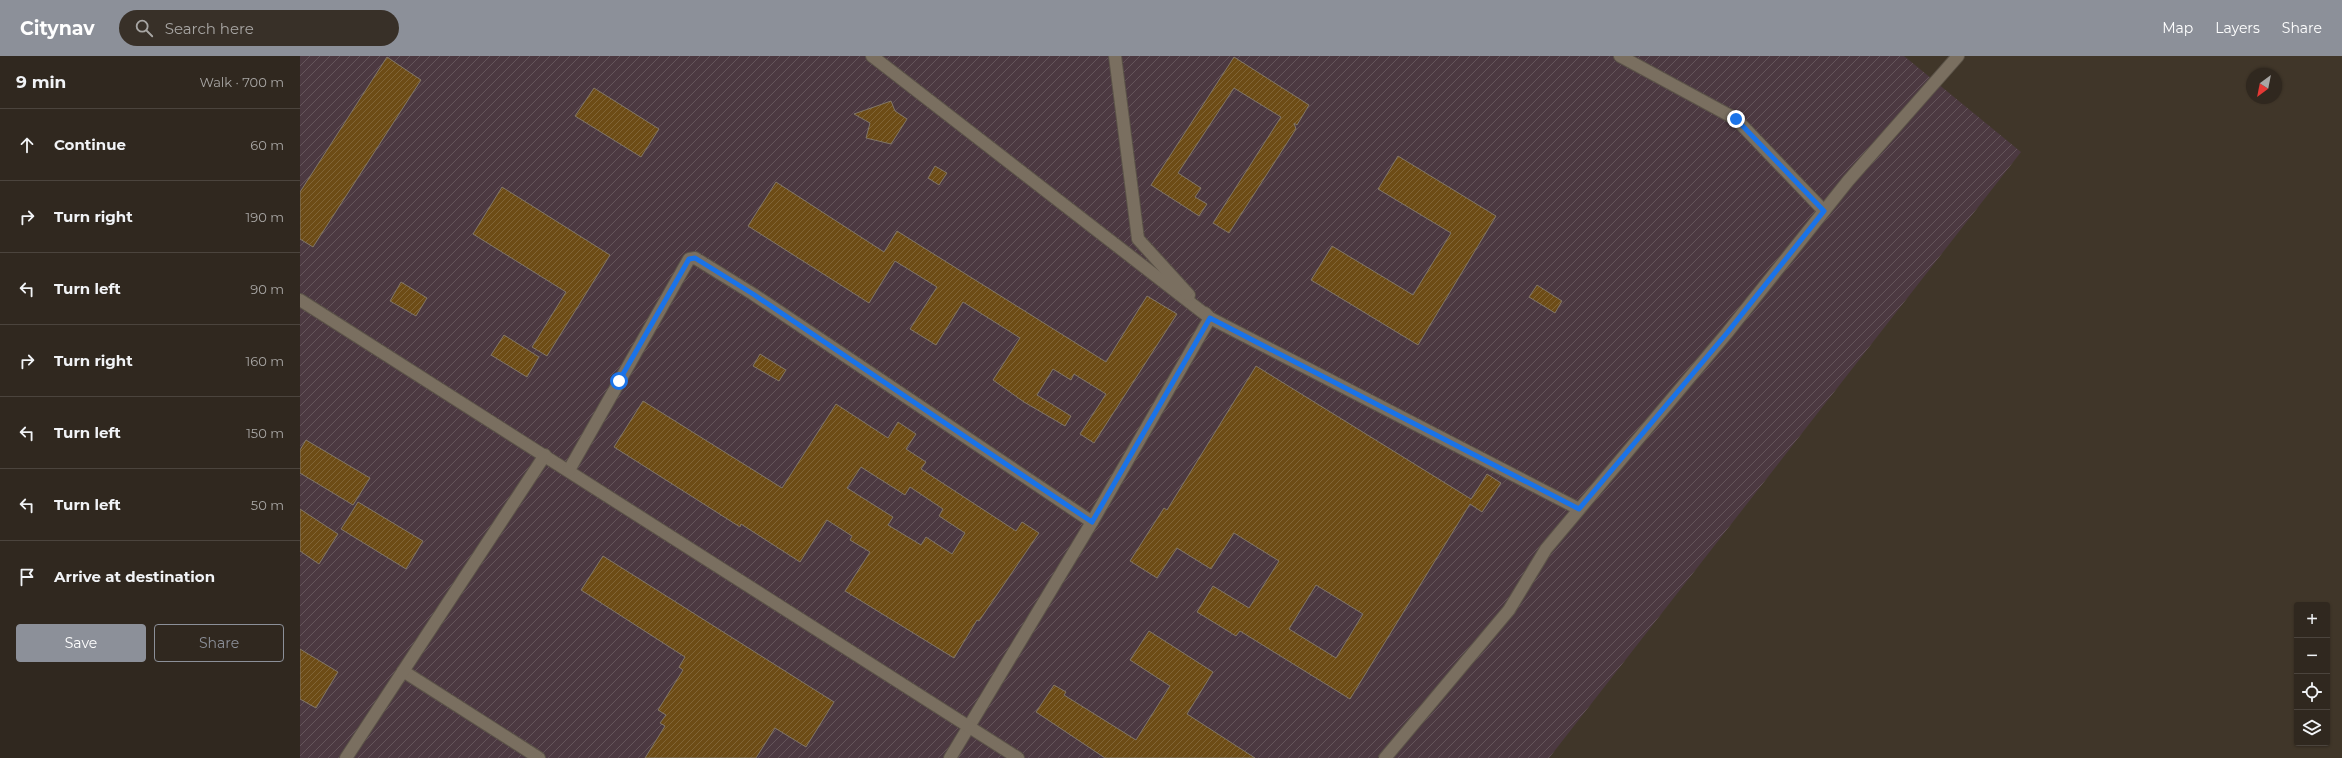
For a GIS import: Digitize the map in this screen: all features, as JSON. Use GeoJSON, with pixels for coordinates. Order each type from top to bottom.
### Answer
{"type":"FeatureCollection","features":[{"type":"Feature","properties":{"kind":"street"},"geometry":{"type":"LineString","coordinates":[[872,56],[1210,318],[1579,509]]}},
{"type":"Feature","properties":{"kind":"street"},"geometry":{"type":"LineString","coordinates":[[1115,56],[1138,239],[1210,318]]}},
{"type":"Feature","properties":{"kind":"street"},"geometry":{"type":"LineString","coordinates":[[1620,56],[1736,119],[1824,211]]}},
{"type":"Feature","properties":{"kind":"street"},"geometry":{"type":"LineString","coordinates":[[1385,758],[1509,610],[1546,549],[1727,333],[1824,211],[1958,56]]}},
{"type":"Feature","properties":{"kind":"street"},"geometry":{"type":"LineString","coordinates":[[569,470],[668,292],[689,259],[695,258],[753,294],[1092,522]]}},
{"type":"Feature","properties":{"kind":"street"},"geometry":{"type":"LineString","coordinates":[[300,300],[569,470],[1018,758]]}},
{"type":"Feature","properties":{"kind":"street"},"geometry":{"type":"LineString","coordinates":[[950,758],[1092,522],[1210,318]]}},
{"type":"Feature","properties":{"kind":"street"},"geometry":{"type":"LineString","coordinates":[[346,758],[545,455]]}},
{"type":"Feature","properties":{"kind":"street"},"geometry":{"type":"LineString","coordinates":[[404,671],[539,758]]}},
{"type":"Feature","properties":{"kind":"shaded area"},"geometry":{"type":"Polygon","coordinates":[[[300,56],[1904,56],[2021,152],[1549,758],[300,758],[300,56]]]}},
{"type":"Feature","properties":{"kind":"building"},"geometry":{"type":"Polygon","coordinates":[[[387,57],[421,80],[313,247],[300,239],[300,192],[387,57]]]}},
{"type":"Feature","properties":{"kind":"building"},"geometry":{"type":"Polygon","coordinates":[[[1234,57],[1309,105],[1297,125],[1294,123],[1296,129],[1229,233],[1213,223],[1281,117],[1234,88],[1178,173],[1201,188],[1195,197],[1207,204],[1199,216],[1151,185],[1234,57]]]}},
{"type":"Feature","properties":{"kind":"building"},"geometry":{"type":"Polygon","coordinates":[[[594,88],[659,129],[641,157],[575,116],[594,88]]]}},
{"type":"Feature","properties":{"kind":"building"},"geometry":{"type":"Polygon","coordinates":[[[891,101],[895,111],[907,119],[891,144],[866,138],[870,123],[854,114],[891,101]]]}},
{"type":"Feature","properties":{"kind":"building"},"geometry":{"type":"Polygon","coordinates":[[[1398,156],[1496,216],[1418,345],[1311,280],[1332,246],[1413,295],[1451,233],[1378,189],[1398,156]]]}},
{"type":"Feature","properties":{"kind":"building"},"geometry":{"type":"Polygon","coordinates":[[[935,166],[947,173],[939,185],[928,178],[935,166]]]}},
{"type":"Feature","properties":{"kind":"building"},"geometry":{"type":"Polygon","coordinates":[[[776,182],[884,252],[897,231],[1106,362],[1147,296],[1177,314],[1094,443],[1080,434],[1106,394],[1074,374],[1071,380],[1053,369],[1037,395],[1071,416],[1065,426],[1024,402],[993,380],[1020,338],[963,302],[936,345],[910,329],[937,287],[895,261],[869,303],[748,226],[776,182]]]}},
{"type":"Feature","properties":{"kind":"building"},"geometry":{"type":"Polygon","coordinates":[[[502,187],[610,255],[547,356],[532,347],[566,292],[473,234],[502,187]]]}},
{"type":"Feature","properties":{"kind":"building"},"geometry":{"type":"Polygon","coordinates":[[[401,282],[427,298],[416,316],[390,301],[401,282]]]}},
{"type":"Feature","properties":{"kind":"building"},"geometry":{"type":"Polygon","coordinates":[[[1537,285],[1562,301],[1555,313],[1529,297],[1537,285]]]}},
{"type":"Feature","properties":{"kind":"building"},"geometry":{"type":"Polygon","coordinates":[[[504,335],[539,357],[527,377],[491,355],[504,335]]]}},
{"type":"Feature","properties":{"kind":"building"},"geometry":{"type":"Polygon","coordinates":[[[760,354],[786,370],[779,381],[753,366],[760,354]]]}},
{"type":"Feature","properties":{"kind":"building"},"geometry":{"type":"Polygon","coordinates":[[[1256,366],[1471,499],[1487,474],[1501,483],[1482,512],[1470,504],[1350,699],[1240,631],[1236,636],[1197,612],[1213,586],[1249,608],[1279,561],[1234,533],[1211,569],[1177,548],[1157,578],[1130,561],[1164,508],[1167,510],[1256,366]],[[1316,585],[1289,629],[1336,658],[1363,614],[1316,585]]]}},
{"type":"Feature","properties":{"kind":"building"},"geometry":{"type":"Polygon","coordinates":[[[643,401],[782,488],[836,404],[888,438],[898,422],[916,434],[906,449],[926,462],[921,469],[1016,531],[1022,522],[1039,533],[979,621],[977,620],[954,658],[845,591],[870,552],[850,540],[852,536],[827,520],[800,562],[741,524],[740,527],[614,447],[643,401]],[[861,467],[847,488],[893,517],[888,525],[921,545],[926,537],[952,554],[965,533],[939,516],[943,509],[910,487],[905,495],[861,467]]]}},
{"type":"Feature","properties":{"kind":"building"},"geometry":{"type":"Polygon","coordinates":[[[306,440],[370,478],[353,505],[300,473],[300,450],[306,440]]]}},
{"type":"Feature","properties":{"kind":"building"},"geometry":{"type":"Polygon","coordinates":[[[358,502],[423,541],[406,569],[341,529],[358,502]]]}},
{"type":"Feature","properties":{"kind":"building"},"geometry":{"type":"Polygon","coordinates":[[[300,509],[338,534],[319,564],[300,551],[300,509]]]}},
{"type":"Feature","properties":{"kind":"building"},"geometry":{"type":"Polygon","coordinates":[[[603,556],[834,702],[806,747],[775,728],[756,758],[645,758],[665,726],[660,723],[666,715],[658,710],[683,670],[679,667],[685,657],[581,590],[603,556]]]}},
{"type":"Feature","properties":{"kind":"building"},"geometry":{"type":"Polygon","coordinates":[[[1149,631],[1213,672],[1187,714],[1255,758],[1105,758],[1036,712],[1054,685],[1066,692],[1064,695],[1136,740],[1170,686],[1130,660],[1149,631]]]}},
{"type":"Feature","properties":{"kind":"building"},"geometry":{"type":"Polygon","coordinates":[[[300,649],[338,672],[316,708],[300,699],[300,649]]]}},
{"type":"Feature","properties":{"kind":"route"},"geometry":{"type":"LineString","coordinates":[[619,381],[668,292],[689,259],[695,258],[753,294],[1092,522],[1210,318],[1579,509],[1727,333],[1824,211],[1736,119]]}}]}
